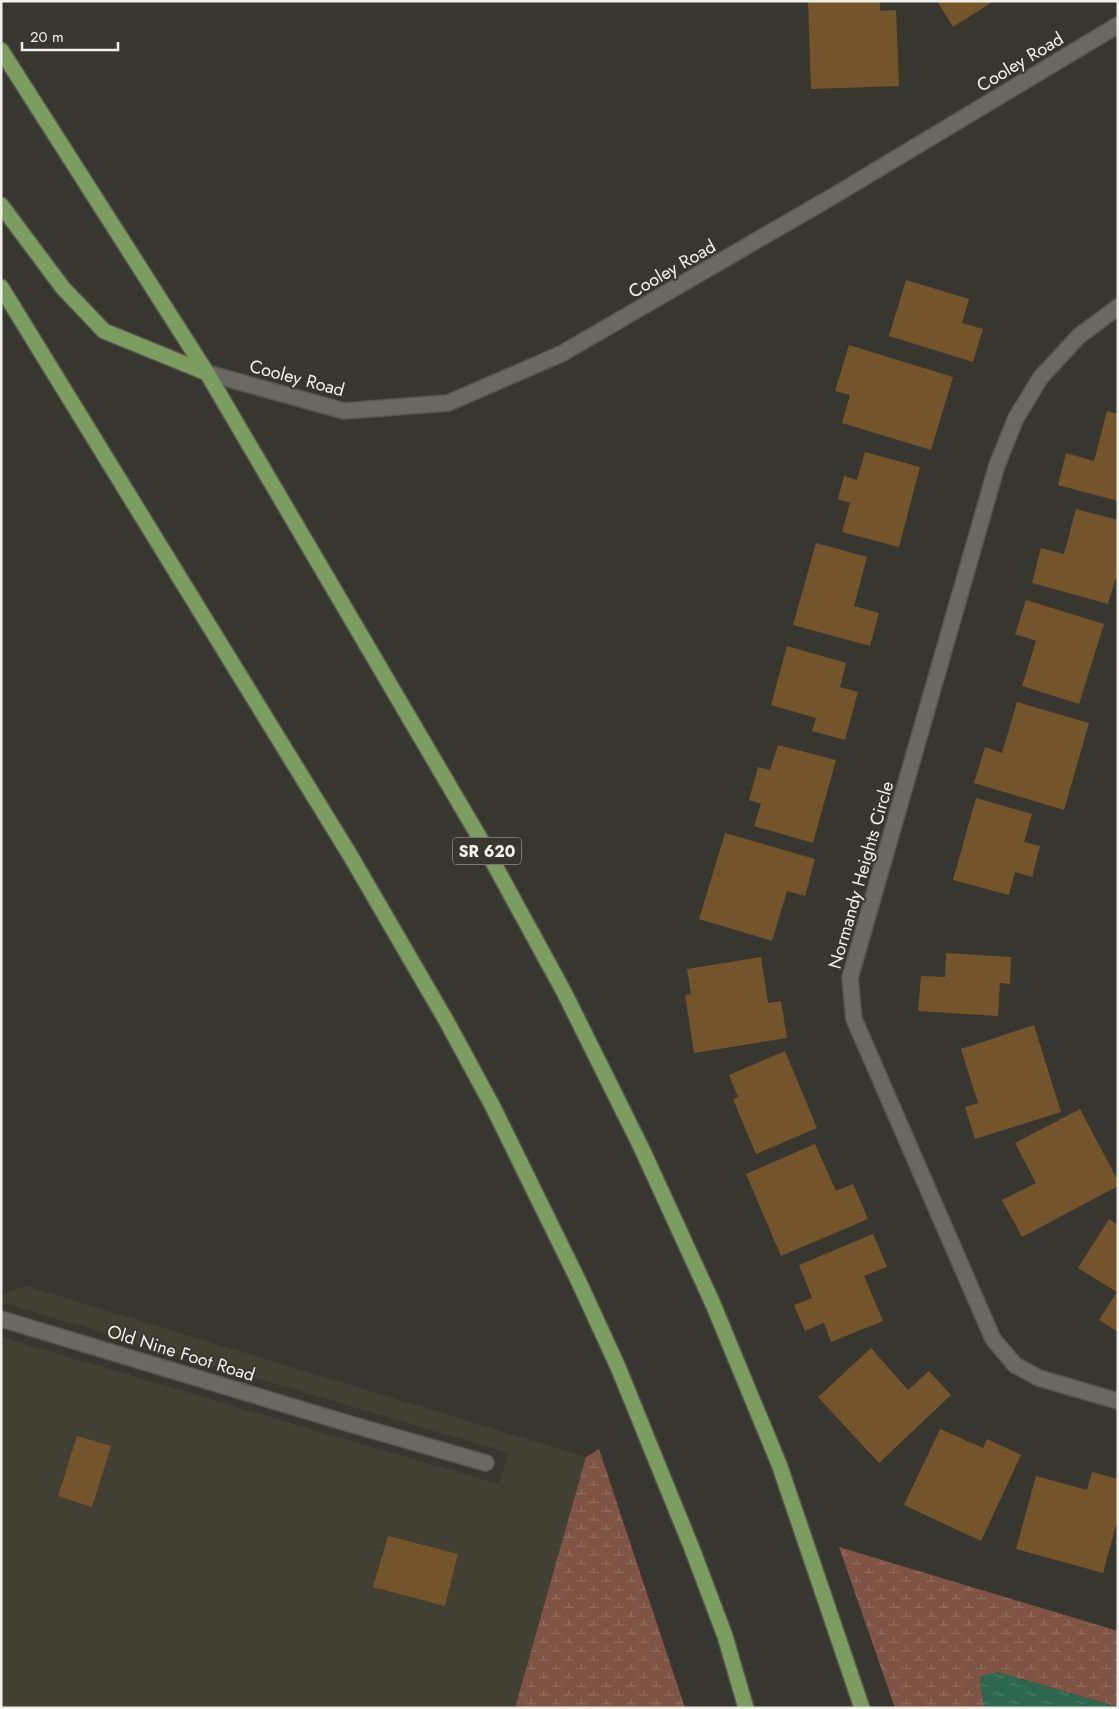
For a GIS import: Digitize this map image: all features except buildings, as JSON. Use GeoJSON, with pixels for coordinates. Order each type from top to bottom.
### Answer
{"type":"FeatureCollection","features":[{"type":"Feature","properties":{"kind":"main road","name":"SR 620"},"geometry":{"type":"LineString","coordinates":[[1,50],[207,372],[480,840],[564,992],[641,1147],[713,1304],[779,1464],[862,1708]]}},
{"type":"Feature","properties":{"kind":"main road"},"geometry":{"type":"LineString","coordinates":[[1,205],[63,288],[104,331],[207,372]]}},
{"type":"Feature","properties":{"kind":"main road"},"geometry":{"type":"LineString","coordinates":[[1,287],[350,855],[447,1022],[493,1107],[578,1280],[618,1367],[691,1546],[725,1636],[746,1708]]}},
{"type":"Feature","properties":{"kind":"street","name":"Cooley Road"},"geometry":{"type":"LineString","coordinates":[[207,372],[344,411],[448,403],[561,354],[835,195],[1118,25]]}},
{"type":"Feature","properties":{"kind":"street","name":"Normandy Heights Circle"},"geometry":{"type":"LineString","coordinates":[[1118,307],[1079,336],[1041,377],[1016,418],[1003,450],[991,484],[850,978],[854,1019],[994,1339],[1015,1365],[1039,1378],[1118,1401]]}},
{"type":"Feature","properties":{"kind":"street","name":"Old Nine Foot Road"},"geometry":{"type":"LineString","coordinates":[[1,1319],[486,1463]]}},
{"type":"Feature","properties":{"kind":"shaded area"},"geometry":{"type":"Polygon","coordinates":[[[26,1286],[586,1457],[515,1708],[1,1708],[1,1337],[499,1484],[508,1453],[1,1302],[1,1295],[26,1286]]]}},
{"type":"Feature","properties":{"kind":"green space"},"geometry":{"type":"Polygon","coordinates":[[[599,1449],[685,1708],[515,1708],[586,1457],[599,1449]]]}},
{"type":"Feature","properties":{"kind":"green space"},"geometry":{"type":"Polygon","coordinates":[[[839,1547],[1118,1631],[1118,1707],[997,1672],[980,1684],[985,1708],[895,1708],[839,1547]]]}},
{"type":"Feature","properties":{"kind":"water"},"geometry":{"type":"Polygon","coordinates":[[[997,1672],[1118,1708],[985,1708],[980,1684],[981,1676],[997,1672]]]}}]}
